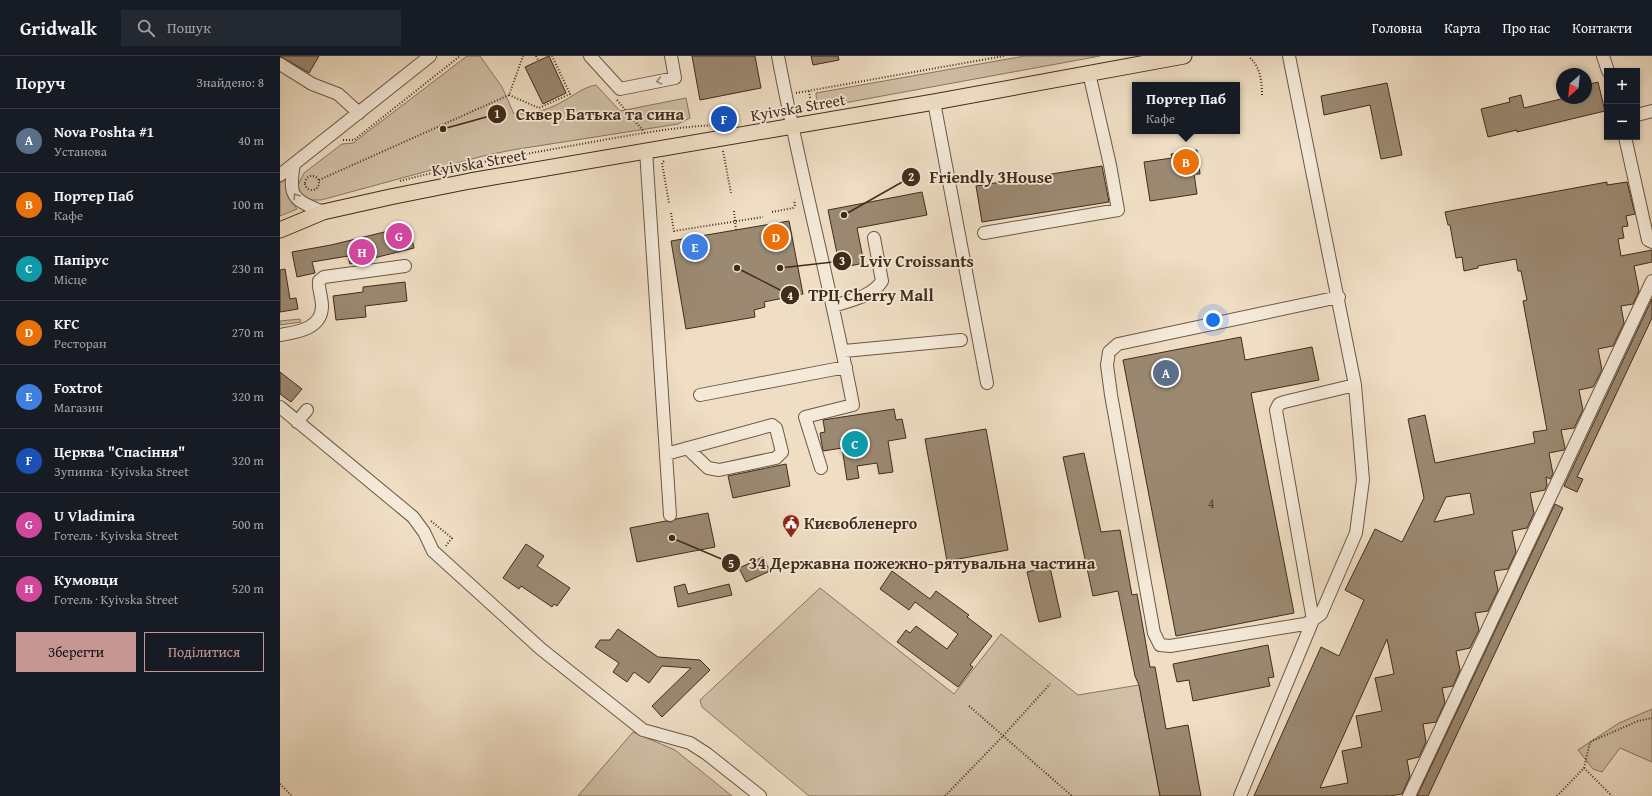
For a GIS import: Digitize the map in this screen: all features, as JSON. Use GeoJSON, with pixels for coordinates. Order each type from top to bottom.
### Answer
{"type":"FeatureCollection","features":[{"type":"Feature","properties":{"kind":"main road","name":"Kyivska Street"},"geometry":{"type":"LineString","coordinates":[[280,230],[323,212],[390,197],[646,151],[934,102],[1184,56]]}},
{"type":"Feature","properties":{"kind":"street"},"geometry":{"type":"LineString","coordinates":[[280,175],[430,56]]}},
{"type":"Feature","properties":{"kind":"street"},"geometry":{"type":"LineString","coordinates":[[590,56],[620,89],[675,78],[671,56]]}},
{"type":"Feature","properties":{"kind":"street"},"geometry":{"type":"LineString","coordinates":[[778,56],[792,126],[844,352],[853,405],[804,417],[821,468]]}},
{"type":"Feature","properties":{"kind":"street"},"geometry":{"type":"LineString","coordinates":[[1289,56],[1339,297],[1356,385],[1363,480],[1356,533],[1321,614],[1313,620],[1305,624],[1170,646],[1160,645],[1154,634],[1111,395],[1107,365],[1109,352],[1118,344],[1339,297]]}},
{"type":"Feature","properties":{"kind":"street"},"geometry":{"type":"LineString","coordinates":[[1603,56],[1607,68]]}},
{"type":"Feature","properties":{"kind":"street"},"geometry":{"type":"LineString","coordinates":[[280,64],[312,84],[338,94],[359,113]]}},
{"type":"Feature","properties":{"kind":"street"},"geometry":{"type":"LineString","coordinates":[[984,233],[1118,210],[1110,165],[1089,73]]}},
{"type":"Feature","properties":{"kind":"street"},"geometry":{"type":"LineString","coordinates":[[934,102],[987,382]]}},
{"type":"Feature","properties":{"kind":"street"},"geometry":{"type":"LineString","coordinates":[[1640,114],[1652,111]]}},
{"type":"Feature","properties":{"kind":"street"},"geometry":{"type":"LineString","coordinates":[[1626,140],[1648,240],[1652,242]]}},
{"type":"Feature","properties":{"kind":"street"},"geometry":{"type":"LineString","coordinates":[[646,151],[670,515]]}},
{"type":"Feature","properties":{"kind":"street"},"geometry":{"type":"LineString","coordinates":[[294,164],[291,182],[292,191],[298,201],[323,212]]}},
{"type":"Feature","properties":{"kind":"street"},"geometry":{"type":"LineString","coordinates":[[834,306],[872,292],[878,288],[882,281],[874,238]]}},
{"type":"Feature","properties":{"kind":"street"},"geometry":{"type":"LineString","coordinates":[[280,335],[305,330],[315,324],[320,315],[322,306],[318,285],[319,281],[324,277],[405,266]]}},
{"type":"Feature","properties":{"kind":"street"},"geometry":{"type":"LineString","coordinates":[[1409,796],[1652,281]]}},
{"type":"Feature","properties":{"kind":"street"},"geometry":{"type":"LineString","coordinates":[[844,352],[961,340]]}},
{"type":"Feature","properties":{"kind":"street"},"geometry":{"type":"LineString","coordinates":[[700,395],[846,367]]}},
{"type":"Feature","properties":{"kind":"street"},"geometry":{"type":"LineString","coordinates":[[1240,796],[1313,620],[1276,410],[1279,404],[1284,402],[1356,385]]}},
{"type":"Feature","properties":{"kind":"street"},"geometry":{"type":"LineString","coordinates":[[280,407],[413,517],[424,532],[433,551],[541,649],[643,730],[690,743],[707,754],[760,796]]}},
{"type":"Feature","properties":{"kind":"street"},"geometry":{"type":"LineString","coordinates":[[297,422],[307,410]]}},
{"type":"Feature","properties":{"kind":"street"},"geometry":{"type":"LineString","coordinates":[[666,454],[686,448],[772,425],[776,428],[782,452],[776,458],[719,470],[708,468],[686,448]]}},
{"type":"Feature","properties":{"kind":"path"},"geometry":{"type":"LineString","coordinates":[[342,140],[354,140],[460,56]]}},
{"type":"Feature","properties":{"kind":"path"},"geometry":{"type":"LineString","coordinates":[[319,180],[509,94],[523,56]]}},
{"type":"Feature","properties":{"kind":"path"},"geometry":{"type":"LineString","coordinates":[[536,56],[538,60]]}},
{"type":"Feature","properties":{"kind":"path"},"geometry":{"type":"LineString","coordinates":[[509,94],[538,108],[570,94],[552,56]]}},
{"type":"Feature","properties":{"kind":"path"},"geometry":{"type":"LineString","coordinates":[[786,95],[1004,56]]}},
{"type":"Feature","properties":{"kind":"path"},"geometry":{"type":"LineString","coordinates":[[1250,58],[1255,62],[1262,83],[1262,97]]}},
{"type":"Feature","properties":{"kind":"path"},"geometry":{"type":"LineString","coordinates":[[809,91],[812,110]]}},
{"type":"Feature","properties":{"kind":"path"},"geometry":{"type":"LineString","coordinates":[[616,99],[645,133]]}},
{"type":"Feature","properties":{"kind":"path"},"geometry":{"type":"LineString","coordinates":[[394,182],[489,161],[645,133],[694,126],[717,125]]}},
{"type":"Feature","properties":{"kind":"path"},"geometry":{"type":"LineString","coordinates":[[722,149],[731,193]]}},
{"type":"Feature","properties":{"kind":"path"},"geometry":{"type":"LineString","coordinates":[[662,163],[669,203]]}},
{"type":"Feature","properties":{"kind":"path"},"geometry":{"type":"LineString","coordinates":[[309,176],[316,176],[319,180],[318,187],[314,189],[310,189],[305,184],[306,179],[309,176]]}},
{"type":"Feature","properties":{"kind":"path"},"geometry":{"type":"LineString","coordinates":[[772,212],[794,208],[796,206],[794,200]]}},
{"type":"Feature","properties":{"kind":"path"},"geometry":{"type":"LineString","coordinates":[[734,211],[736,230]]}},
{"type":"Feature","properties":{"kind":"path"},"geometry":{"type":"LineString","coordinates":[[671,213],[674,231],[763,217]]}},
{"type":"Feature","properties":{"kind":"path"},"geometry":{"type":"LineString","coordinates":[[945,796],[1003,736],[1050,684]]}},
{"type":"Feature","properties":{"kind":"path"},"geometry":{"type":"LineString","coordinates":[[969,706],[1072,796]]}},
{"type":"Feature","properties":{"kind":"path"},"geometry":{"type":"LineString","coordinates":[[1557,796],[1584,768],[1590,742],[1638,721],[1652,718]]}},
{"type":"Feature","properties":{"kind":"path"},"geometry":{"type":"LineString","coordinates":[[1584,768],[1612,796]]}},
{"type":"Feature","properties":{"kind":"path"},"geometry":{"type":"LineString","coordinates":[[280,784],[292,796]]}},
{"type":"Feature","properties":{"kind":"shaded area"},"geometry":{"type":"Polygon","coordinates":[[[467,56],[480,56],[502,87],[514,114],[543,110],[564,101],[582,90],[596,85],[620,111],[686,98],[690,118],[678,124],[512,150],[483,156],[321,200],[306,200],[299,193],[298,185],[304,173],[342,144],[353,143],[467,56]]]}},
{"type":"Feature","properties":{"kind":"shaded area"},"geometry":{"type":"Polygon","coordinates":[[[1025,56],[1100,56],[817,108],[816,93],[1025,56]]]}},
{"type":"Feature","properties":{"kind":"shaded area"},"geometry":{"type":"Polygon","coordinates":[[[286,179],[288,195],[291,202],[297,209],[280,216],[280,183],[286,179]]]}},
{"type":"Feature","properties":{"kind":"shaded area"},"geometry":{"type":"Polygon","coordinates":[[[300,319],[301,322],[280,325],[280,321],[300,319]]]}},
{"type":"Feature","properties":{"kind":"shaded area"},"geometry":{"type":"Polygon","coordinates":[[[820,588],[954,694],[1001,634],[1078,695],[1139,685],[1160,796],[809,796],[702,707],[700,700],[820,588]]]}},
{"type":"Feature","properties":{"kind":"shaded area"},"geometry":{"type":"Polygon","coordinates":[[[1652,709],[1652,762],[1620,748],[1602,772],[1593,769],[1578,750],[1619,723],[1652,709]]]}},
{"type":"Feature","properties":{"kind":"shaded area"},"geometry":{"type":"Polygon","coordinates":[[[633,732],[675,750],[732,796],[578,796],[633,732]]]}},
{"type":"Feature","properties":{"kind":"building"},"geometry":{"type":"Polygon","coordinates":[[[280,56],[319,56],[309,73],[280,56]]]}},
{"type":"Feature","properties":{"kind":"building"},"geometry":{"type":"Polygon","coordinates":[[[549,56],[566,93],[543,104],[525,67],[549,56]]]}},
{"type":"Feature","properties":{"kind":"building"},"geometry":{"type":"Polygon","coordinates":[[[692,56],[755,56],[761,88],[700,100],[692,56]]]}},
{"type":"Feature","properties":{"kind":"building"},"geometry":{"type":"Polygon","coordinates":[[[811,56],[838,56],[839,60],[813,65],[811,56]]]}},
{"type":"Feature","properties":{"kind":"building"},"geometry":{"type":"Polygon","coordinates":[[[1598,82],[1604,111],[1517,132],[1517,130],[1488,137],[1481,109],[1510,102],[1509,98],[1521,95],[1524,108],[1556,100],[1556,104],[1592,104],[1592,84],[1598,82]]]}},
{"type":"Feature","properties":{"kind":"building"},"geometry":{"type":"Polygon","coordinates":[[[1387,83],[1402,155],[1381,159],[1370,105],[1324,115],[1321,96],[1387,83]]]}},
{"type":"Feature","properties":{"kind":"building"},"geometry":{"type":"Polygon","coordinates":[[[1197,150],[1200,174],[1194,174],[1197,194],[1150,201],[1144,162],[1172,158],[1171,154],[1197,150]]]}},
{"type":"Feature","properties":{"kind":"building"},"geometry":{"type":"Polygon","coordinates":[[[1102,166],[1109,202],[982,222],[976,186],[1102,166]]]}},
{"type":"Feature","properties":{"kind":"building"},"geometry":{"type":"Polygon","coordinates":[[[1607,182],[1607,185],[1627,182],[1635,214],[1626,216],[1628,226],[1622,227],[1624,238],[1618,239],[1621,256],[1652,250],[1652,262],[1634,266],[1639,291],[1633,304],[1621,306],[1624,323],[1613,346],[1598,349],[1602,370],[1593,387],[1579,390],[1583,410],[1574,428],[1561,430],[1565,448],[1564,450],[1549,453],[1553,474],[1550,479],[1546,477],[1547,485],[1545,490],[1530,493],[1534,513],[1527,528],[1512,531],[1516,552],[1508,569],[1494,571],[1498,590],[1488,611],[1475,613],[1479,630],[1470,648],[1456,651],[1460,670],[1453,686],[1442,688],[1445,703],[1436,722],[1423,724],[1426,742],[1419,757],[1407,760],[1410,776],[1402,794],[1390,796],[1254,796],[1321,647],[1339,656],[1364,600],[1345,590],[1375,529],[1402,542],[1424,498],[1408,419],[1425,415],[1435,463],[1535,443],[1533,432],[1547,430],[1523,301],[1527,300],[1521,271],[1518,271],[1516,259],[1478,266],[1478,268],[1464,271],[1462,257],[1456,258],[1450,225],[1448,225],[1445,212],[1607,182]],[[1470,493],[1446,497],[1434,522],[1474,514],[1470,493]],[[1387,639],[1320,788],[1348,783],[1342,751],[1362,747],[1356,716],[1382,711],[1375,678],[1394,674],[1387,639]]]}},
{"type":"Feature","properties":{"kind":"building"},"geometry":{"type":"Polygon","coordinates":[[[922,192],[927,215],[857,228],[864,263],[840,268],[828,210],[922,192]]]}},
{"type":"Feature","properties":{"kind":"building"},"geometry":{"type":"Polygon","coordinates":[[[789,221],[803,294],[764,302],[765,307],[754,310],[755,317],[686,329],[671,241],[789,221]]]}},
{"type":"Feature","properties":{"kind":"building"},"geometry":{"type":"Polygon","coordinates":[[[409,226],[414,248],[350,264],[348,256],[312,262],[315,273],[297,277],[292,252],[331,245],[409,226]]]}},
{"type":"Feature","properties":{"kind":"building"},"geometry":{"type":"Polygon","coordinates":[[[285,269],[290,299],[296,298],[298,309],[280,312],[280,270],[285,269]]]}},
{"type":"Feature","properties":{"kind":"building"},"geometry":{"type":"Polygon","coordinates":[[[405,282],[407,301],[365,306],[366,317],[336,320],[333,296],[363,292],[363,287],[405,282]]]}},
{"type":"Feature","properties":{"kind":"building"},"geometry":{"type":"Polygon","coordinates":[[[1652,299],[1652,318],[1577,477],[1583,479],[1577,492],[1564,486],[1652,299]]]}},
{"type":"Feature","properties":{"kind":"building"},"geometry":{"type":"Polygon","coordinates":[[[1241,337],[1245,360],[1312,347],[1319,380],[1251,393],[1294,613],[1176,636],[1123,360],[1241,337]]]}},
{"type":"Feature","properties":{"kind":"building"},"geometry":{"type":"Polygon","coordinates":[[[280,372],[302,389],[291,402],[280,394],[280,372]]]}},
{"type":"Feature","properties":{"kind":"building"},"geometry":{"type":"Polygon","coordinates":[[[894,409],[896,420],[902,419],[906,438],[888,441],[893,472],[879,474],[877,463],[857,466],[859,478],[847,480],[842,448],[823,451],[820,433],[825,432],[823,420],[894,409]]]}},
{"type":"Feature","properties":{"kind":"building"},"geometry":{"type":"Polygon","coordinates":[[[986,429],[1008,550],[947,561],[925,439],[986,429]]]}},
{"type":"Feature","properties":{"kind":"building"},"geometry":{"type":"Polygon","coordinates":[[[1084,453],[1101,532],[1120,530],[1132,595],[1137,594],[1150,667],[1155,667],[1166,729],[1188,725],[1201,796],[1160,796],[1139,685],[1135,676],[1118,591],[1093,596],[1063,457],[1084,453]]]}},
{"type":"Feature","properties":{"kind":"building"},"geometry":{"type":"Polygon","coordinates":[[[786,464],[790,486],[733,498],[728,476],[786,464]]]}},
{"type":"Feature","properties":{"kind":"building"},"geometry":{"type":"Polygon","coordinates":[[[1555,504],[1563,508],[1428,796],[1417,796],[1555,504]]]}},
{"type":"Feature","properties":{"kind":"building"},"geometry":{"type":"Polygon","coordinates":[[[708,513],[715,547],[637,562],[630,528],[666,521],[671,522],[676,519],[708,513]]]}},
{"type":"Feature","properties":{"kind":"building"},"geometry":{"type":"Polygon","coordinates":[[[526,544],[544,556],[537,566],[570,588],[557,606],[554,604],[552,607],[521,586],[519,589],[503,578],[526,544]]]}},
{"type":"Feature","properties":{"kind":"building"},"geometry":{"type":"Polygon","coordinates":[[[763,557],[770,571],[746,582],[739,568],[763,557]]]}},
{"type":"Feature","properties":{"kind":"building"},"geometry":{"type":"Polygon","coordinates":[[[1050,567],[1061,617],[1039,622],[1027,572],[1050,567]]]}},
{"type":"Feature","properties":{"kind":"building"},"geometry":{"type":"Polygon","coordinates":[[[892,571],[930,599],[936,591],[969,615],[967,617],[992,636],[970,665],[973,667],[958,687],[897,642],[906,630],[910,633],[916,626],[947,649],[958,634],[915,602],[909,610],[880,589],[892,571]]]}},
{"type":"Feature","properties":{"kind":"building"},"geometry":{"type":"Polygon","coordinates":[[[685,584],[688,594],[729,584],[732,595],[678,607],[674,587],[685,584]]]}},
{"type":"Feature","properties":{"kind":"building"},"geometry":{"type":"Polygon","coordinates":[[[618,629],[658,657],[700,660],[710,670],[662,717],[652,706],[691,668],[662,666],[649,683],[634,672],[627,682],[613,672],[619,663],[595,647],[600,640],[610,640],[618,629]]]}},
{"type":"Feature","properties":{"kind":"building"},"geometry":{"type":"Polygon","coordinates":[[[1268,645],[1274,677],[1268,678],[1270,686],[1193,701],[1189,680],[1177,682],[1173,664],[1268,645]]]}},
{"type":"Feature","properties":{"kind":"place","name":"Церква \"Спасіння\""},"geometry":{"type":"Point","coordinates":[724,119]}},
{"type":"Feature","properties":{"kind":"place","name":"Сквер Батька та сина"},"geometry":{"type":"Point","coordinates":[443,129]}},
{"type":"Feature","properties":{"kind":"place","name":"Портер Паб"},"geometry":{"type":"Point","coordinates":[1186,162]}},
{"type":"Feature","properties":{"kind":"place","name":"Friendly 3House"},"geometry":{"type":"Point","coordinates":[844,215]}},
{"type":"Feature","properties":{"kind":"place","name":"U Vladimira"},"geometry":{"type":"Point","coordinates":[399,236]}},
{"type":"Feature","properties":{"kind":"place","name":"KFC"},"geometry":{"type":"Point","coordinates":[776,237]}},
{"type":"Feature","properties":{"kind":"place","name":"Foxtrot"},"geometry":{"type":"Point","coordinates":[695,247]}},
{"type":"Feature","properties":{"kind":"place","name":"Кумовци"},"geometry":{"type":"Point","coordinates":[362,252]}},
{"type":"Feature","properties":{"kind":"place","name":"ТРЦ Cherry Mall"},"geometry":{"type":"Point","coordinates":[737,268]}},
{"type":"Feature","properties":{"kind":"place","name":"Lviv Croissants"},"geometry":{"type":"Point","coordinates":[780,268]}},
{"type":"Feature","properties":{"kind":"place","name":"Nova Poshta #1"},"geometry":{"type":"Point","coordinates":[1166,373]}},
{"type":"Feature","properties":{"kind":"place","name":"Папірус"},"geometry":{"type":"Point","coordinates":[855,444]}},
{"type":"Feature","properties":{"kind":"place","name":"34 Державна пожежно-рятувальна частина"},"geometry":{"type":"Point","coordinates":[672,538]}},
{"type":"Feature","properties":{"kind":"place","name":"Києвобленерго"},"geometry":{"type":"Point","coordinates":[791,538]}}]}
